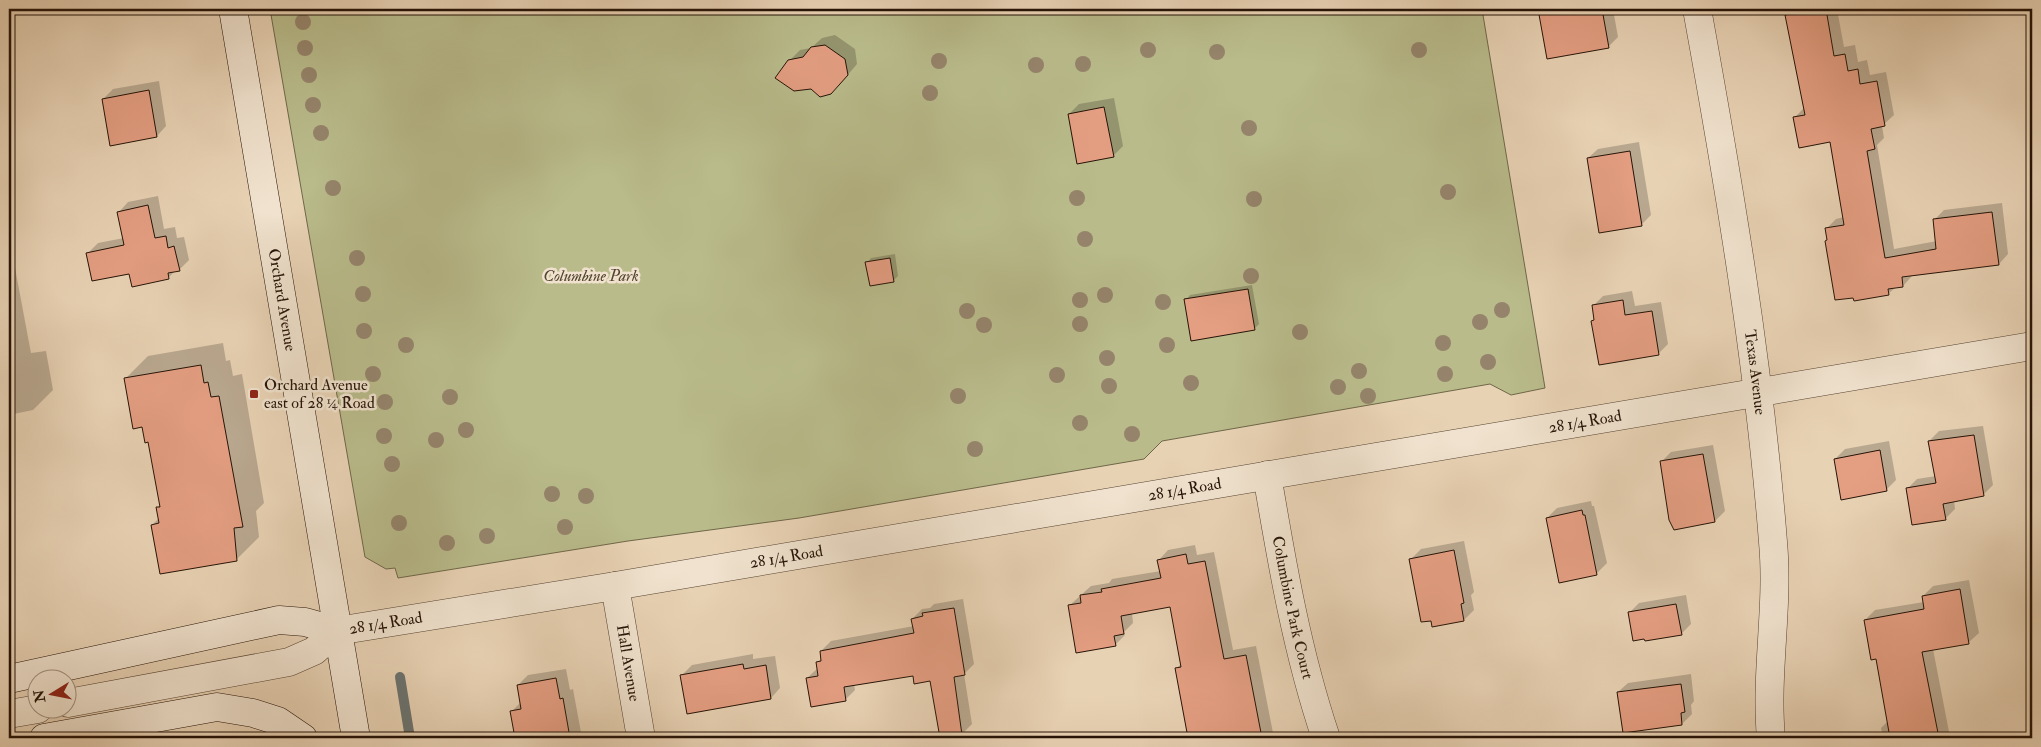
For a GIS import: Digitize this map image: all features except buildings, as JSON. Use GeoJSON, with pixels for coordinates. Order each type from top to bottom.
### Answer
{"type":"FeatureCollection","features":[{"type":"Feature","properties":{"kind":"street","name":"Orchard Avenue"},"geometry":{"type":"LineString","coordinates":[[233,9],[356,738]]}},
{"type":"Feature","properties":{"kind":"street","name":"Texas Avenue"},"geometry":{"type":"LineString","coordinates":[[1697,9],[1729,188],[1757,391],[1774,544],[1771,738]]}},
{"type":"Feature","properties":{"kind":"street","name":"28 1/4 Road"},"geometry":{"type":"LineString","coordinates":[[9,679],[279,620],[305,622],[337,631],[615,586],[1757,391],[2032,346]]}},
{"type":"Feature","properties":{"kind":"street","name":"Columbine Park Court"},"geometry":{"type":"LineString","coordinates":[[1267,475],[1290,606],[1311,692],[1326,738]]}},
{"type":"Feature","properties":{"kind":"street","name":"Hall Avenue"},"geometry":{"type":"LineString","coordinates":[[615,586],[641,738]]}},
{"type":"Feature","properties":{"kind":"street","name":"28 1/4 Road"},"geometry":{"type":"LineString","coordinates":[[78,701],[289,662],[314,650],[337,631]]}},
{"type":"Feature","properties":{"kind":"street"},"geometry":{"type":"LineString","coordinates":[[44,738],[217,706],[253,713],[278,721],[303,738]]}},
{"type":"Feature","properties":{"kind":"street"},"geometry":{"type":"LineString","coordinates":[[9,714],[28,711]]}},
{"type":"Feature","properties":{"kind":"green space","name":"Columbine Park"},"geometry":{"type":"Polygon","coordinates":[[[270,9],[1482,9],[1545,388],[1511,395],[1490,384],[1162,441],[1144,459],[799,518],[628,541],[398,578],[395,568],[386,569],[365,557],[270,9]]]}},
{"type":"Feature","properties":{"kind":"waterway"},"geometry":{"type":"LineString","coordinates":[[400,677],[410,738]]}},
{"type":"Feature","properties":{"kind":"place","name":"Orchard Avenue east of 28 ¼ Road"},"geometry":{"type":"Point","coordinates":[254,394]}}]}
